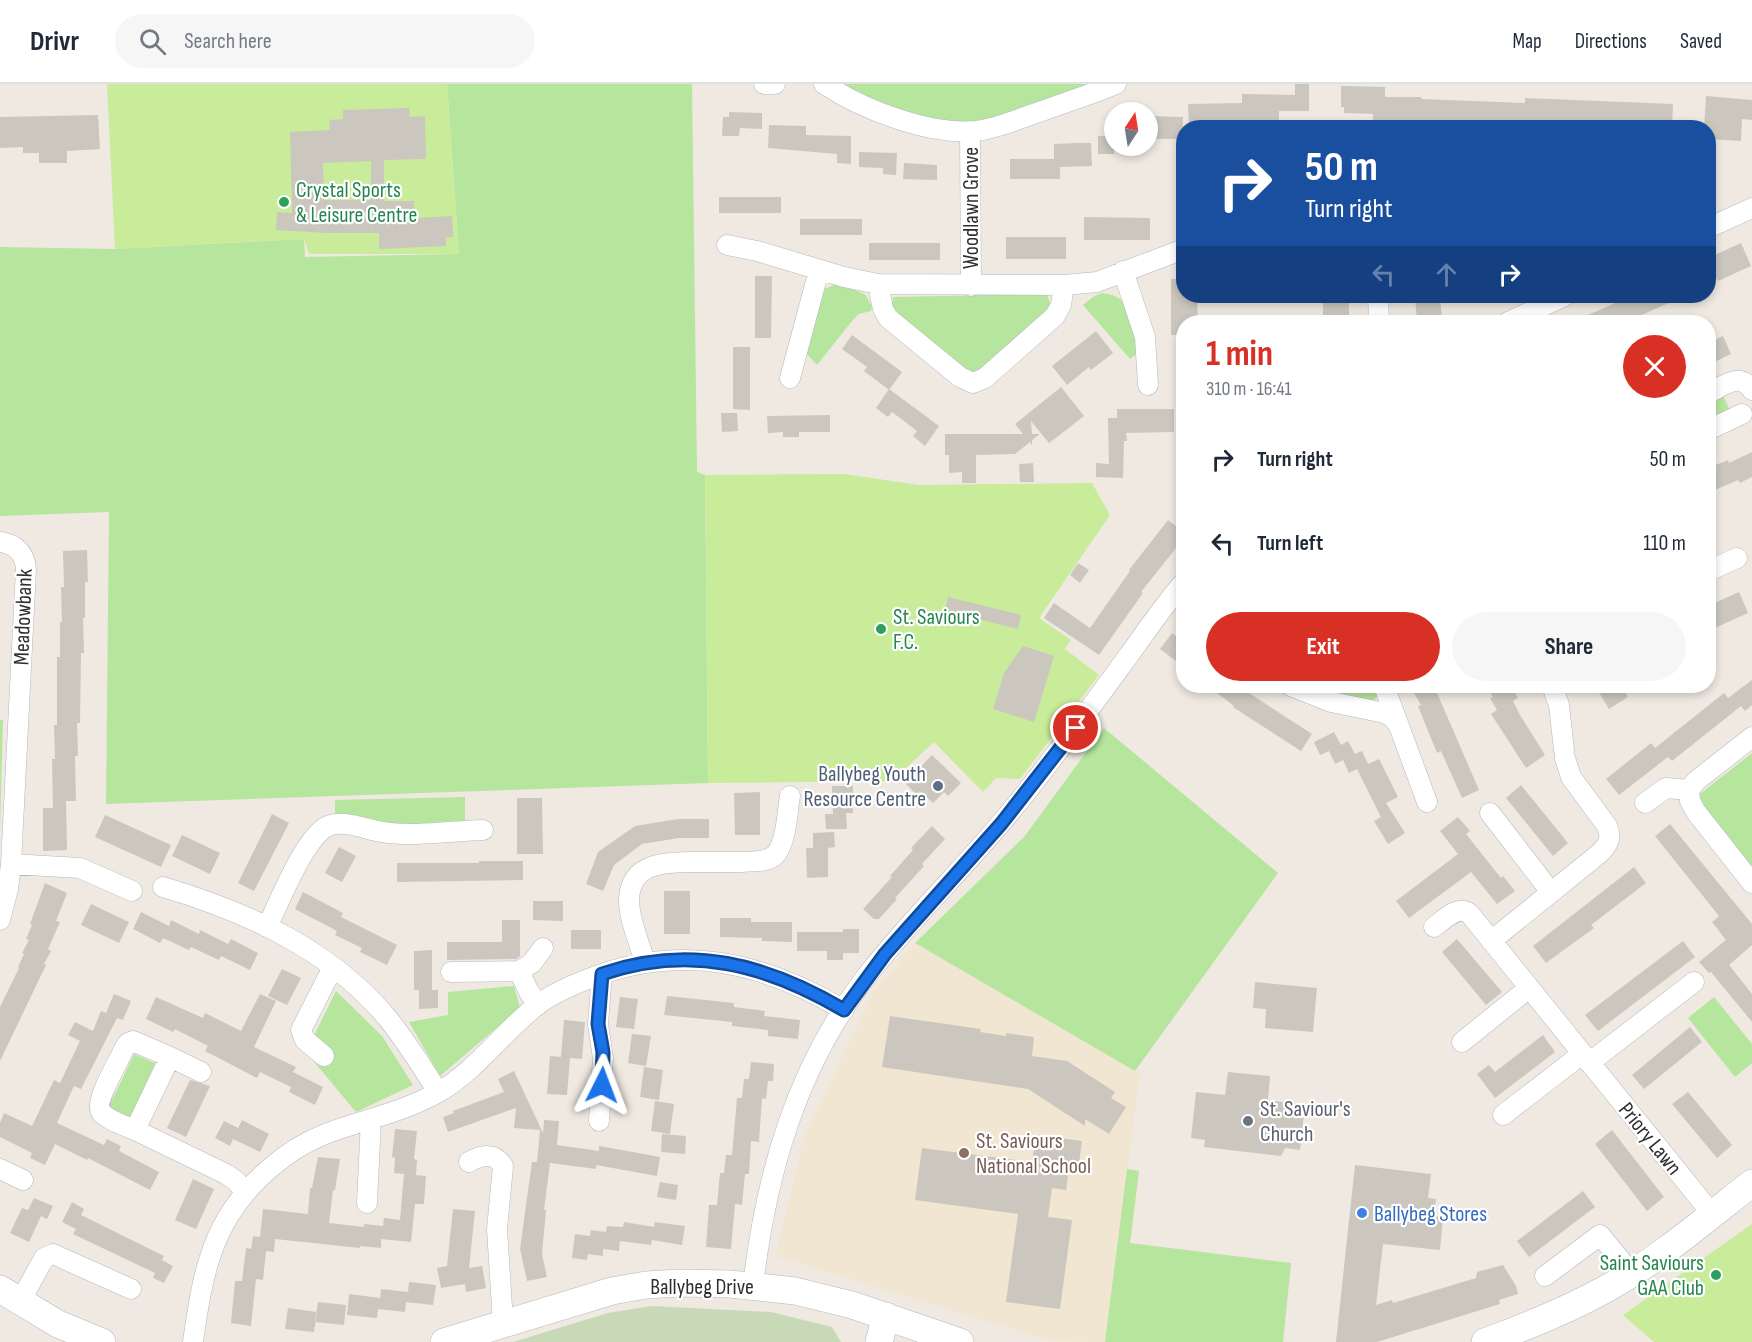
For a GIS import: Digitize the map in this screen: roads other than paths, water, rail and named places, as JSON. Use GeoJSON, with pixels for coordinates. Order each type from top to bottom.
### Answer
{"type":"FeatureCollection","features":[{"type":"Feature","properties":{"kind":"street"},"geometry":{"type":"LineString","coordinates":[[764,84],[776,84]]}},
{"type":"Feature","properties":{"kind":"street","name":"Woodlawn Grove"},"geometry":{"type":"LineString","coordinates":[[824,84],[889,115],[942,129],[970,131],[1003,124],[1116,84]]}},
{"type":"Feature","properties":{"kind":"street","name":"Woodlawn Grove"},"geometry":{"type":"LineString","coordinates":[[970,131],[971,286]]}},
{"type":"Feature","properties":{"kind":"street"},"geometry":{"type":"LineString","coordinates":[[1716,224],[1752,208]]}},
{"type":"Feature","properties":{"kind":"street","name":"Woodlawn Grove"},"geometry":{"type":"LineString","coordinates":[[727,245],[764,252],[819,270],[878,284],[971,286],[1064,285],[1096,282],[1176,252]]}},
{"type":"Feature","properties":{"kind":"street"},"geometry":{"type":"LineString","coordinates":[[790,378],[819,270]]}},
{"type":"Feature","properties":{"kind":"street"},"geometry":{"type":"LineString","coordinates":[[1123,271],[1145,337],[1148,385]]}},
{"type":"Feature","properties":{"kind":"street"},"geometry":{"type":"LineString","coordinates":[[878,284],[883,309],[888,318],[960,377],[973,383],[985,378],[1049,322],[1061,305],[1064,285]]}},
{"type":"Feature","properties":{"kind":"street"},"geometry":{"type":"LineString","coordinates":[[1524,315],[1550,303]]}},
{"type":"Feature","properties":{"kind":"street"},"geometry":{"type":"LineString","coordinates":[[1716,390],[1739,380],[1745,381],[1752,390]]}},
{"type":"Feature","properties":{"kind":"street"},"geometry":{"type":"LineString","coordinates":[[1716,426],[1742,414]]}},
{"type":"Feature","properties":{"kind":"street","name":"Meadowbank"},"geometry":{"type":"LineString","coordinates":[[0,542],[8,543],[16,548],[26,564],[9,707],[12,864],[0,920]]}},
{"type":"Feature","properties":{"kind":"street"},"geometry":{"type":"LineString","coordinates":[[1716,567],[1737,558]]}},
{"type":"Feature","properties":{"kind":"street"},"geometry":{"type":"LineString","coordinates":[[753,1286],[763,1215],[780,1144],[809,1071],[844,1010],[885,954],[1012,811],[1114,676],[1176,603]]}},
{"type":"Feature","properties":{"kind":"street"},"geometry":{"type":"LineString","coordinates":[[1308,693],[1331,702],[1385,713],[1399,726]]}},
{"type":"Feature","properties":{"kind":"street"},"geometry":{"type":"LineString","coordinates":[[1387,693],[1427,802]]}},
{"type":"Feature","properties":{"kind":"street"},"geometry":{"type":"LineString","coordinates":[[1491,941],[1600,853],[1609,842],[1607,826],[1602,817],[1571,777],[1564,754],[1558,705],[1554,693]]}},
{"type":"Feature","properties":{"kind":"street"},"geometry":{"type":"LineString","coordinates":[[1752,736],[1696,781],[1689,790],[1690,801],[1696,812],[1752,883]]}},
{"type":"Feature","properties":{"kind":"street"},"geometry":{"type":"LineString","coordinates":[[1644,803],[1666,788],[1689,790]]}},
{"type":"Feature","properties":{"kind":"street"},"geometry":{"type":"LineString","coordinates":[[645,963],[629,906],[630,892],[636,879],[646,870],[660,863],[754,861],[772,857],[782,840],[790,796]]}},
{"type":"Feature","properties":{"kind":"street"},"geometry":{"type":"LineString","coordinates":[[1490,813],[1551,892]]}},
{"type":"Feature","properties":{"kind":"street"},"geometry":{"type":"LineString","coordinates":[[267,927],[306,849],[318,833],[328,826],[346,824],[387,833],[483,830]]}},
{"type":"Feature","properties":{"kind":"street"},"geometry":{"type":"LineString","coordinates":[[12,864],[80,868],[132,891]]}},
{"type":"Feature","properties":{"kind":"street"},"geometry":{"type":"LineString","coordinates":[[163,887],[212,902],[267,927],[333,967],[365,994],[388,1019],[438,1092]]}},
{"type":"Feature","properties":{"kind":"street","name":"Priory Lawn"},"geometry":{"type":"LineString","coordinates":[[1434,927],[1457,911],[1464,910],[1470,915],[1712,1214]]}},
{"type":"Feature","properties":{"kind":"street"},"geometry":{"type":"LineString","coordinates":[[451,972],[519,970],[532,963],[543,948]]}},
{"type":"Feature","properties":{"kind":"street"},"geometry":{"type":"LineString","coordinates":[[193,1342],[199,1297],[209,1260],[227,1217],[245,1191],[277,1162],[305,1143],[325,1134],[411,1106],[438,1092],[470,1068],[538,1005],[570,986],[602,974],[645,963],[688,960],[733,964],[781,978],[844,1010]]}},
{"type":"Feature","properties":{"kind":"street"},"geometry":{"type":"LineString","coordinates":[[324,1056],[305,1040],[301,1030],[333,967]]}},
{"type":"Feature","properties":{"kind":"street"},"geometry":{"type":"LineString","coordinates":[[519,970],[538,1005]]}},
{"type":"Feature","properties":{"kind":"street"},"geometry":{"type":"LineString","coordinates":[[599,1121],[603,1058],[598,1024],[602,974]]}},
{"type":"Feature","properties":{"kind":"street"},"geometry":{"type":"LineString","coordinates":[[1503,1115],[1694,982]]}},
{"type":"Feature","properties":{"kind":"street"},"geometry":{"type":"LineString","coordinates":[[1462,1042],[1529,988]]}},
{"type":"Feature","properties":{"kind":"street"},"geometry":{"type":"LineString","coordinates":[[201,1072],[138,1042],[130,1041],[102,1094],[99,1107],[103,1114],[226,1174],[245,1191]]}},
{"type":"Feature","properties":{"kind":"street"},"geometry":{"type":"LineString","coordinates":[[135,1130],[170,1057]]}},
{"type":"Feature","properties":{"kind":"street"},"geometry":{"type":"LineString","coordinates":[[367,1203],[371,1120]]}},
{"type":"Feature","properties":{"kind":"street"},"geometry":{"type":"LineString","coordinates":[[469,1162],[475,1158],[488,1156],[498,1159],[503,1166],[497,1229],[503,1323]]}},
{"type":"Feature","properties":{"kind":"street"},"geometry":{"type":"LineString","coordinates":[[0,1168],[23,1180]]}},
{"type":"Feature","properties":{"kind":"street"},"geometry":{"type":"LineString","coordinates":[[1485,1342],[1567,1309],[1632,1274],[1752,1183]]}},
{"type":"Feature","properties":{"kind":"street"},"geometry":{"type":"LineString","coordinates":[[1545,1276],[1600,1235],[1632,1274]]}},
{"type":"Feature","properties":{"kind":"street"},"geometry":{"type":"LineString","coordinates":[[102,1342],[58,1324],[10,1296],[44,1258],[53,1254],[131,1289]]}},
{"type":"Feature","properties":{"kind":"street","name":"Ballybeg Drive"},"geometry":{"type":"LineString","coordinates":[[444,1342],[592,1296],[630,1287],[680,1283],[753,1286],[814,1295],[886,1316],[960,1342]]}},
{"type":"Feature","properties":{"kind":"street"},"geometry":{"type":"LineString","coordinates":[[879,1342],[886,1316]]}},
{"type":"Feature","properties":{"kind":"place","name":"Crystal Sports & Leisure Centre"},"geometry":{"type":"Point","coordinates":[284,202]}},
{"type":"Feature","properties":{"kind":"place","name":"St. Saviours F.C."},"geometry":{"type":"Point","coordinates":[881,629]}},
{"type":"Feature","properties":{"kind":"place","name":"Ballybeg Youth Resource Centre"},"geometry":{"type":"Point","coordinates":[938,786]}},
{"type":"Feature","properties":{"kind":"place","name":"St. Saviour's Church"},"geometry":{"type":"Point","coordinates":[1248,1121]}},
{"type":"Feature","properties":{"kind":"place","name":"St. Saviours National School"},"geometry":{"type":"Point","coordinates":[964,1153]}},
{"type":"Feature","properties":{"kind":"place","name":"Ballybeg Stores"},"geometry":{"type":"Point","coordinates":[1362,1213]}},
{"type":"Feature","properties":{"kind":"place","name":"Saint Saviours GAA Club"},"geometry":{"type":"Point","coordinates":[1716,1275]}}]}
